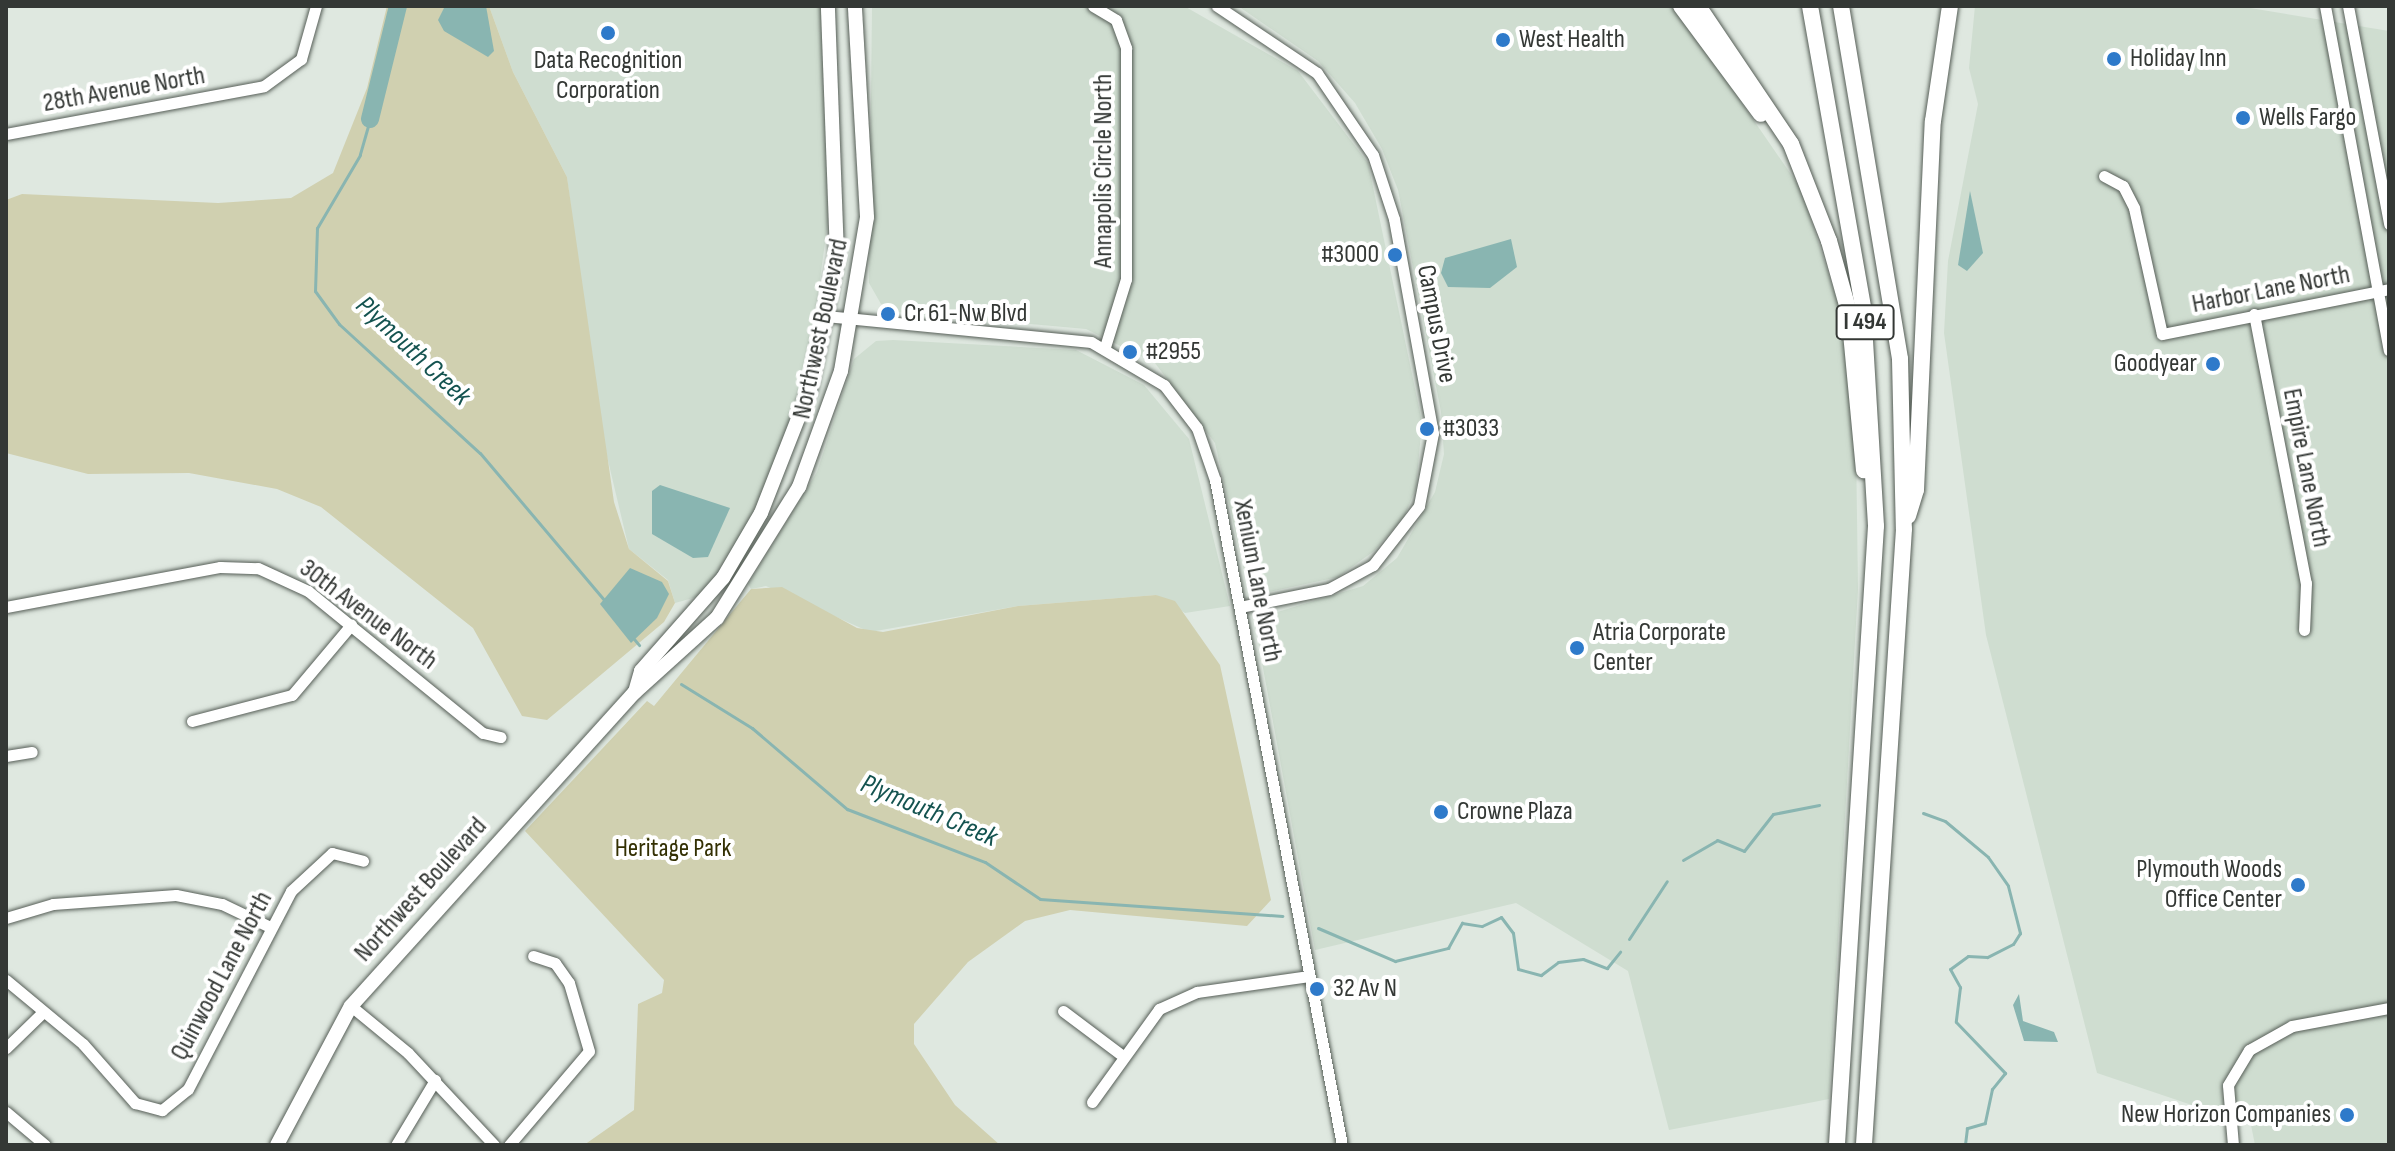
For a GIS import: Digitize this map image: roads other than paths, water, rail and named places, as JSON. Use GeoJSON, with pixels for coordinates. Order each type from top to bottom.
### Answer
{"type":"FeatureCollection","features":[{"type":"Feature","properties":{"kind":"highway"},"geometry":{"type":"LineString","coordinates":[[1681,6],[1807,183]]}},
{"type":"Feature","properties":{"kind":"highway"},"geometry":{"type":"LineString","coordinates":[[1698,6],[1754,81],[1807,183],[1839,271],[1858,376],[1872,643]]}},
{"type":"Feature","properties":{"kind":"highway","name":"I 494"},"geometry":{"type":"LineString","coordinates":[[1810,6],[1851,216],[1872,398],[1872,643],[1837,1145]]}},
{"type":"Feature","properties":{"kind":"highway","name":"I 494"},"geometry":{"type":"LineString","coordinates":[[1841,6],[1900,359],[1904,529],[1864,1145]]}},
{"type":"Feature","properties":{"kind":"highway"},"geometry":{"type":"LineString","coordinates":[[1904,529],[1916,490],[1922,262],[1950,6]]}},
{"type":"Feature","properties":{"kind":"main road","name":"Northwest Boulevard"},"geometry":{"type":"LineString","coordinates":[[635,692],[641,671],[723,578],[761,513],[791,451],[826,316],[837,255],[828,6]]}},
{"type":"Feature","properties":{"kind":"main road","name":"Northwest Boulevard"},"geometry":{"type":"LineString","coordinates":[[277,1145],[351,1006],[635,692],[717,618],[775,530],[826,430],[852,321],[867,217],[855,6]]}},
{"type":"Feature","properties":{"kind":"street","name":"28th Avenue North"},"geometry":{"type":"LineString","coordinates":[[6,134],[250,90],[278,79],[301,59],[316,6]]}},
{"type":"Feature","properties":{"kind":"street","name":"Annapolis Circle North"},"geometry":{"type":"LineString","coordinates":[[1093,6],[1116,20],[1126,48],[1126,279],[1105,347]]}},
{"type":"Feature","properties":{"kind":"street","name":"Campus Drive"},"geometry":{"type":"LineString","coordinates":[[1217,6],[1317,73],[1373,155],[1394,219],[1433,433],[1419,506],[1382,556],[1329,589],[1240,607]]}},
{"type":"Feature","properties":{"kind":"street"},"geometry":{"type":"LineString","coordinates":[[2325,6],[2384,290],[2389,350]]}},
{"type":"Feature","properties":{"kind":"street"},"geometry":{"type":"LineString","coordinates":[[2348,6],[2389,224]]}},
{"type":"Feature","properties":{"kind":"street","name":"Harbor Lane North"},"geometry":{"type":"LineString","coordinates":[[2104,176],[2123,186],[2134,208],[2162,334],[2384,290]]}},
{"type":"Feature","properties":{"kind":"street","name":"Empire Lane North"},"geometry":{"type":"LineString","coordinates":[[2254,314],[2306,583],[2304,630]]}},
{"type":"Feature","properties":{"kind":"street","name":"Xenium Lane North"},"geometry":{"type":"LineString","coordinates":[[826,316],[852,321],[1063,336],[1105,347],[1164,385],[1197,428],[1215,480],[1342,1145]]}},
{"type":"Feature","properties":{"kind":"street","name":"30th Avenue North"},"geometry":{"type":"LineString","coordinates":[[6,607],[239,566],[292,581],[483,733],[501,737]]}},
{"type":"Feature","properties":{"kind":"street"},"geometry":{"type":"LineString","coordinates":[[192,721],[292,695],[351,625]]}},
{"type":"Feature","properties":{"kind":"street"},"geometry":{"type":"LineString","coordinates":[[6,756],[32,752]]}},
{"type":"Feature","properties":{"kind":"street","name":"Quinwood Lane North"},"geometry":{"type":"LineString","coordinates":[[43,1012],[135,1103],[162,1110],[188,1089],[268,926],[322,858],[343,851],[363,861]]}},
{"type":"Feature","properties":{"kind":"street"},"geometry":{"type":"LineString","coordinates":[[6,918],[53,904],[176,895],[222,904],[268,926]]}},
{"type":"Feature","properties":{"kind":"street"},"geometry":{"type":"LineString","coordinates":[[509,1145],[589,1051],[569,983],[555,963],[533,956]]}},
{"type":"Feature","properties":{"kind":"street"},"geometry":{"type":"LineString","coordinates":[[1092,1102],[1142,1023],[1177,998],[1309,976]]}},
{"type":"Feature","properties":{"kind":"street"},"geometry":{"type":"LineString","coordinates":[[6,980],[43,1012],[6,1048]]}},
{"type":"Feature","properties":{"kind":"street"},"geometry":{"type":"LineString","coordinates":[[351,1006],[435,1080],[494,1145]]}},
{"type":"Feature","properties":{"kind":"street"},"geometry":{"type":"LineString","coordinates":[[2233,1145],[2228,1085],[2249,1050],[2292,1026],[2389,1008]]}},
{"type":"Feature","properties":{"kind":"street"},"geometry":{"type":"LineString","coordinates":[[1063,1011],[1120,1054]]}},
{"type":"Feature","properties":{"kind":"street"},"geometry":{"type":"LineString","coordinates":[[396,1145],[435,1080]]}},
{"type":"Feature","properties":{"kind":"street"},"geometry":{"type":"LineString","coordinates":[[6,1112],[45,1145]]}},
{"type":"Feature","properties":{"kind":"water"},"geometry":{"type":"Polygon","coordinates":[[[445,6],[486,6],[494,51],[488,57],[444,31],[438,20],[445,6]]]}},
{"type":"Feature","properties":{"kind":"water"},"geometry":{"type":"Polygon","coordinates":[[[1970,191],[1983,253],[1967,271],[1958,265],[1970,191]]]}},
{"type":"Feature","properties":{"kind":"water"},"geometry":{"type":"Polygon","coordinates":[[[1511,239],[1517,267],[1490,288],[1448,287],[1441,273],[1445,258],[1511,239]]]}},
{"type":"Feature","properties":{"kind":"water"},"geometry":{"type":"Polygon","coordinates":[[[660,485],[730,508],[708,557],[693,558],[652,534],[652,491],[660,485]]]}},
{"type":"Feature","properties":{"kind":"water"},"geometry":{"type":"Polygon","coordinates":[[[630,568],[662,582],[669,594],[657,618],[631,643],[600,604],[630,568]]]}},
{"type":"Feature","properties":{"kind":"water"},"geometry":{"type":"Polygon","coordinates":[[[2019,994],[2023,1021],[2054,1032],[2058,1042],[2024,1041],[2013,1005],[2019,994]]]}},
{"type":"Feature","properties":{"kind":"waterway","name":"Plymouth Creek"},"geometry":{"type":"LineString","coordinates":[[370,119],[398,6]]}},
{"type":"Feature","properties":{"kind":"waterway","name":"Plymouth Creek"},"geometry":{"type":"LineString","coordinates":[[370,119],[360,155],[317,228],[315,291],[339,324],[480,453],[605,601]]}},
{"type":"Feature","properties":{"kind":"waterway","name":"Plymouth Creek"},"geometry":{"type":"LineString","coordinates":[[634,639],[639,645]]}},
{"type":"Feature","properties":{"kind":"waterway","name":"Plymouth Creek"},"geometry":{"type":"LineString","coordinates":[[681,684],[752,728],[847,809],[985,862],[1040,899],[1282,916]]}},
{"type":"Feature","properties":{"kind":"waterway","name":"Plymouth Creek"},"geometry":{"type":"LineString","coordinates":[[1683,860],[1717,840],[1744,851],[1773,814],[1819,805]]}},
{"type":"Feature","properties":{"kind":"waterway","name":"Plymouth Creek"},"geometry":{"type":"LineString","coordinates":[[1923,813],[1945,821],[1988,857],[2008,886],[2020,933],[2013,944],[1987,957],[1968,956],[1950,969],[1960,987],[1956,1022],[2005,1073],[1992,1089],[1985,1123],[1967,1128],[1965,1145]]}},
{"type":"Feature","properties":{"kind":"waterway","name":"Plymouth Creek"},"geometry":{"type":"LineString","coordinates":[[1629,939],[1667,881]]}},
{"type":"Feature","properties":{"kind":"waterway","name":"Plymouth Creek"},"geometry":{"type":"LineString","coordinates":[[1318,928],[1395,961],[1448,948],[1462,923],[1482,926],[1501,917],[1513,933],[1518,969],[1541,975],[1558,962],[1583,959],[1607,968],[1620,952]]}},
{"type":"Feature","properties":{"kind":"place","name":"Data Recognition Corporation"},"geometry":{"type":"Point","coordinates":[608,33]}},
{"type":"Feature","properties":{"kind":"place","name":"West Health"},"geometry":{"type":"Point","coordinates":[1503,40]}},
{"type":"Feature","properties":{"kind":"place","name":"Holiday Inn"},"geometry":{"type":"Point","coordinates":[2114,59]}},
{"type":"Feature","properties":{"kind":"place","name":"Wells Fargo"},"geometry":{"type":"Point","coordinates":[2243,118]}},
{"type":"Feature","properties":{"kind":"place","name":"#3000"},"geometry":{"type":"Point","coordinates":[1395,255]}},
{"type":"Feature","properties":{"kind":"place","name":"Cr 61-Nw Blvd"},"geometry":{"type":"Point","coordinates":[888,314]}},
{"type":"Feature","properties":{"kind":"place","name":"#2955"},"geometry":{"type":"Point","coordinates":[1130,352]}},
{"type":"Feature","properties":{"kind":"place","name":"Goodyear"},"geometry":{"type":"Point","coordinates":[2213,364]}},
{"type":"Feature","properties":{"kind":"place","name":"#3033"},"geometry":{"type":"Point","coordinates":[1427,429]}},
{"type":"Feature","properties":{"kind":"place","name":"Atria Corporate Center"},"geometry":{"type":"Point","coordinates":[1577,648]}},
{"type":"Feature","properties":{"kind":"place","name":"Crowne Plaza"},"geometry":{"type":"Point","coordinates":[1441,812]}},
{"type":"Feature","properties":{"kind":"place","name":"Plymouth Woods Office Center"},"geometry":{"type":"Point","coordinates":[2298,885]}},
{"type":"Feature","properties":{"kind":"place","name":"32 Av N"},"geometry":{"type":"Point","coordinates":[1317,989]}},
{"type":"Feature","properties":{"kind":"place","name":"New Horizon Companies"},"geometry":{"type":"Point","coordinates":[2347,1115]}},
{"type":"Feature","properties":{"kind":"park label","name":"Heritage Park"},"geometry":{"type":"Point","coordinates":[673,849]}}]}
